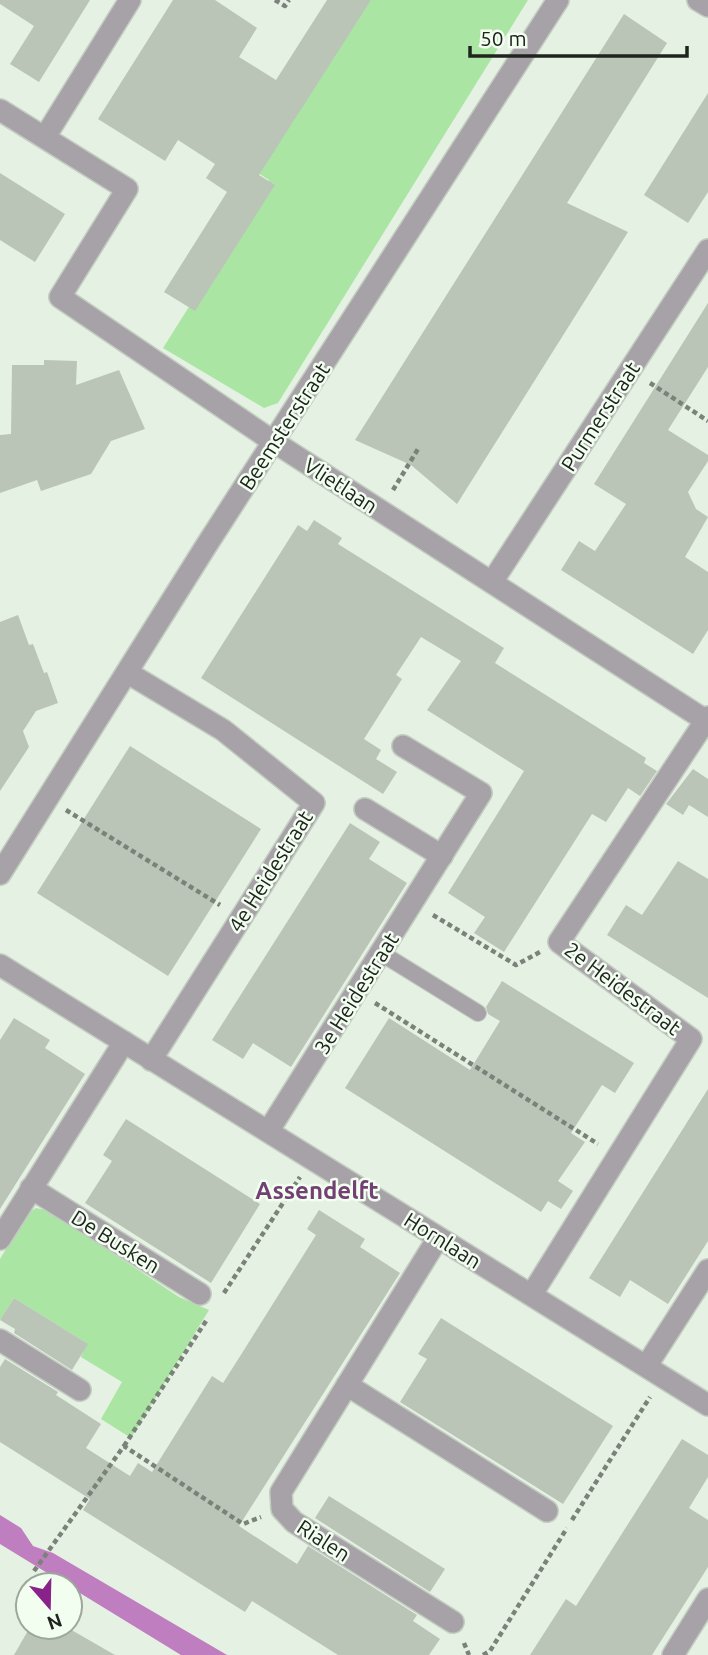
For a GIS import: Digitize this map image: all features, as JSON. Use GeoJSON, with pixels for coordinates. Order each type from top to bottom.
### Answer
{"type":"FeatureCollection","features":[{"type":"Feature","properties":{"kind":"street"},"geometry":{"type":"LineString","coordinates":[[45,137],[130,0]]}},
{"type":"Feature","properties":{"kind":"street","name":"Beemsterstraat"},"geometry":{"type":"LineString","coordinates":[[6,851],[48,799],[206,546],[558,0]]}},
{"type":"Feature","properties":{"kind":"street"},"geometry":{"type":"LineString","coordinates":[[698,0],[708,6]]}},
{"type":"Feature","properties":{"kind":"street","name":"Vlietlaan"},"geometry":{"type":"LineString","coordinates":[[0,110],[127,189],[60,298],[274,442],[707,720]]}},
{"type":"Feature","properties":{"kind":"street","name":"Purmerstraat"},"geometry":{"type":"LineString","coordinates":[[492,582],[708,250]]}},
{"type":"Feature","properties":{"kind":"street","name":"4e Heidestraat"},"geometry":{"type":"LineString","coordinates":[[128,673],[223,730],[314,803],[151,1060]]}},
{"type":"Feature","properties":{"kind":"street","name":"2e Heidestraat"},"geometry":{"type":"LineString","coordinates":[[532,1294],[691,1039],[559,942],[707,720]]}},
{"type":"Feature","properties":{"kind":"street","name":"3e Heidestraat"},"geometry":{"type":"LineString","coordinates":[[270,1130],[481,793],[403,746]]}},
{"type":"Feature","properties":{"kind":"street"},"geometry":{"type":"LineString","coordinates":[[365,809],[442,856]]}},
{"type":"Feature","properties":{"kind":"street"},"geometry":{"type":"LineString","coordinates":[[0,874],[6,851]]}},
{"type":"Feature","properties":{"kind":"street","name":"Hornlaan"},"geometry":{"type":"LineString","coordinates":[[0,965],[151,1060],[270,1130],[438,1238],[708,1405]]}},
{"type":"Feature","properties":{"kind":"street"},"geometry":{"type":"LineString","coordinates":[[0,1238],[124,1042]]}},
{"type":"Feature","properties":{"kind":"street","name":"De Busken"},"geometry":{"type":"LineString","coordinates":[[32,1188],[200,1294]]}},
{"type":"Feature","properties":{"kind":"street","name":"Rialen"},"geometry":{"type":"LineString","coordinates":[[438,1238],[281,1492],[282,1509],[294,1522],[453,1622]]}},
{"type":"Feature","properties":{"kind":"street"},"geometry":{"type":"LineString","coordinates":[[655,1371],[708,1270]]}},
{"type":"Feature","properties":{"kind":"street"},"geometry":{"type":"LineString","coordinates":[[0,1340],[80,1390]]}},
{"type":"Feature","properties":{"kind":"street"},"geometry":{"type":"LineString","coordinates":[[347,1385],[547,1511]]}},
{"type":"Feature","properties":{"kind":"street"},"geometry":{"type":"LineString","coordinates":[[673,1655],[705,1609]]}},
{"type":"Feature","properties":{"kind":"lane"},"geometry":{"type":"LineString","coordinates":[[381,953],[478,1013]]}},
{"type":"Feature","properties":{"kind":"path"},"geometry":{"type":"LineString","coordinates":[[275,0],[285,6],[289,0]]}},
{"type":"Feature","properties":{"kind":"path"},"geometry":{"type":"LineString","coordinates":[[630,370],[708,421]]}},
{"type":"Feature","properties":{"kind":"path"},"geometry":{"type":"LineString","coordinates":[[380,510],[418,449]]}},
{"type":"Feature","properties":{"kind":"path"},"geometry":{"type":"LineString","coordinates":[[48,799],[241,918]]}},
{"type":"Feature","properties":{"kind":"path"},"geometry":{"type":"LineString","coordinates":[[412,903],[516,965],[559,942]]}},
{"type":"Feature","properties":{"kind":"path"},"geometry":{"type":"LineString","coordinates":[[357,991],[618,1157]]}},
{"type":"Feature","properties":{"kind":"path"},"geometry":{"type":"LineString","coordinates":[[483,1655],[489,1651],[572,1521],[655,1371]]}},
{"type":"Feature","properties":{"kind":"path"},"geometry":{"type":"LineString","coordinates":[[34,1571],[124,1446],[243,1524],[282,1509]]}},
{"type":"Feature","properties":{"kind":"path"},"geometry":{"type":"LineString","coordinates":[[547,1511],[572,1521]]}},
{"type":"Feature","properties":{"kind":"green space"},"geometry":{"type":"Polygon","coordinates":[[[363,0],[528,0],[278,403],[264,408],[163,348],[269,180],[255,171],[363,0]]]}},
{"type":"Feature","properties":{"kind":"green space"},"geometry":{"type":"Polygon","coordinates":[[[36,1208],[49,1211],[179,1297],[209,1310],[131,1438],[101,1419],[122,1382],[81,1357],[86,1343],[14,1298],[0,1320],[0,1259],[27,1214],[36,1208]]]}},
{"type":"Feature","properties":{"kind":"shaded area"},"geometry":{"type":"Polygon","coordinates":[[[0,1515],[21,1528],[33,1546],[53,1553],[84,1571],[44,1571],[0,1544],[0,1515]]]}},
{"type":"Feature","properties":{"kind":"shaded area"},"geometry":{"type":"Polygon","coordinates":[[[84,1571],[227,1655],[181,1655],[84,1596],[84,1571]]]}},
{"type":"Feature","properties":{"kind":"building"},"geometry":{"type":"Polygon","coordinates":[[[0,0],[90,0],[39,82],[10,64],[34,26],[0,4],[0,0]]]}},
{"type":"Feature","properties":{"kind":"building"},"geometry":{"type":"Polygon","coordinates":[[[173,0],[215,0],[257,28],[239,57],[276,80],[327,0],[371,0],[259,175],[275,185],[195,311],[164,292],[227,192],[206,178],[215,164],[178,140],[165,161],[98,119],[173,0]]]}},
{"type":"Feature","properties":{"kind":"building"},"geometry":{"type":"Polygon","coordinates":[[[624,14],[667,43],[567,203],[628,232],[457,504],[411,465],[355,440],[624,14]]]}},
{"type":"Feature","properties":{"kind":"building"},"geometry":{"type":"Polygon","coordinates":[[[708,93],[708,192],[688,223],[644,195],[708,93]]]}},
{"type":"Feature","properties":{"kind":"building"},"geometry":{"type":"Polygon","coordinates":[[[0,173],[65,214],[35,262],[0,240],[0,173]]]}},
{"type":"Feature","properties":{"kind":"building"},"geometry":{"type":"Polygon","coordinates":[[[708,303],[708,367],[668,430],[708,455],[708,461],[688,492],[696,509],[708,517],[685,557],[708,572],[708,630],[693,654],[561,570],[579,541],[595,551],[626,504],[594,484],[708,303]]]}},
{"type":"Feature","properties":{"kind":"building"},"geometry":{"type":"Polygon","coordinates":[[[44,360],[77,361],[76,385],[119,370],[145,429],[111,441],[91,474],[41,491],[37,480],[0,493],[0,435],[11,434],[12,365],[44,365],[44,360]]]}},
{"type":"Feature","properties":{"kind":"building"},"geometry":{"type":"Polygon","coordinates":[[[314,520],[342,538],[338,544],[504,648],[495,663],[646,758],[644,763],[657,771],[640,796],[628,788],[606,822],[592,814],[504,952],[474,933],[485,917],[448,893],[524,771],[427,710],[461,661],[421,637],[396,675],[402,679],[364,739],[381,750],[376,759],[397,772],[383,794],[201,678],[298,525],[307,531],[314,520]]]}},
{"type":"Feature","properties":{"kind":"building"},"geometry":{"type":"Polygon","coordinates":[[[18,615],[29,645],[33,644],[44,673],[47,672],[58,703],[36,711],[23,731],[29,747],[0,791],[0,622],[18,615]]]}},
{"type":"Feature","properties":{"kind":"building"},"geometry":{"type":"Polygon","coordinates":[[[130,746],[261,829],[168,976],[37,893],[130,746]]]}},
{"type":"Feature","properties":{"kind":"building"},"geometry":{"type":"Polygon","coordinates":[[[693,769],[708,779],[708,817],[689,805],[683,815],[666,804],[693,769]]]}},
{"type":"Feature","properties":{"kind":"building"},"geometry":{"type":"Polygon","coordinates":[[[350,823],[380,842],[369,859],[407,883],[291,1067],[253,1043],[243,1059],[212,1040],[350,823]]]}},
{"type":"Feature","properties":{"kind":"building"},"geometry":{"type":"Polygon","coordinates":[[[678,861],[708,879],[708,998],[607,935],[626,905],[642,915],[678,861]]]}},
{"type":"Feature","properties":{"kind":"building"},"geometry":{"type":"Polygon","coordinates":[[[502,981],[634,1063],[615,1093],[602,1085],[571,1133],[585,1142],[558,1181],[573,1191],[561,1209],[548,1201],[541,1212],[345,1088],[389,1018],[470,1070],[500,1021],[488,1014],[486,1007],[502,981]]]}},
{"type":"Feature","properties":{"kind":"building"},"geometry":{"type":"Polygon","coordinates":[[[14,1018],[50,1040],[45,1048],[85,1074],[0,1209],[0,1040],[14,1018]]]}},
{"type":"Feature","properties":{"kind":"building"},"geometry":{"type":"Polygon","coordinates":[[[708,1089],[708,1241],[668,1304],[630,1280],[620,1297],[589,1278],[708,1089]]]}},
{"type":"Feature","properties":{"kind":"building"},"geometry":{"type":"Polygon","coordinates":[[[126,1119],[260,1204],[211,1283],[85,1203],[112,1161],[103,1155],[126,1119]]]}},
{"type":"Feature","properties":{"kind":"building"},"geometry":{"type":"Polygon","coordinates":[[[319,1210],[365,1239],[360,1247],[400,1273],[239,1526],[297,1564],[308,1546],[417,1615],[413,1621],[440,1639],[429,1655],[338,1655],[252,1601],[245,1612],[83,1510],[90,1499],[0,1442],[0,1367],[5,1359],[58,1392],[56,1395],[101,1424],[86,1448],[130,1476],[138,1463],[152,1472],[212,1376],[223,1383],[316,1235],[307,1229],[319,1210]]]}},
{"type":"Feature","properties":{"kind":"building"},"geometry":{"type":"Polygon","coordinates":[[[14,1298],[88,1344],[72,1370],[14,1333],[15,1329],[0,1320],[14,1298]]]}},
{"type":"Feature","properties":{"kind":"building"},"geometry":{"type":"Polygon","coordinates":[[[441,1318],[613,1426],[563,1504],[400,1402],[427,1359],[418,1354],[441,1318]]]}},
{"type":"Feature","properties":{"kind":"building"},"geometry":{"type":"Polygon","coordinates":[[[682,1439],[708,1455],[708,1477],[689,1508],[708,1520],[708,1567],[652,1655],[530,1655],[566,1599],[576,1606],[682,1439]]]}},
{"type":"Feature","properties":{"kind":"building"},"geometry":{"type":"Polygon","coordinates":[[[329,1496],[445,1569],[430,1592],[315,1518],[329,1496]]]}},
{"type":"Feature","properties":{"kind":"building"},"geometry":{"type":"Polygon","coordinates":[[[84,1637],[115,1655],[14,1655],[22,1641],[84,1641],[84,1637]]]}},
{"type":"Feature","properties":{"kind":"district","name":"Assendelft"},"geometry":{"type":"Point","coordinates":[317,1190]}}]}
